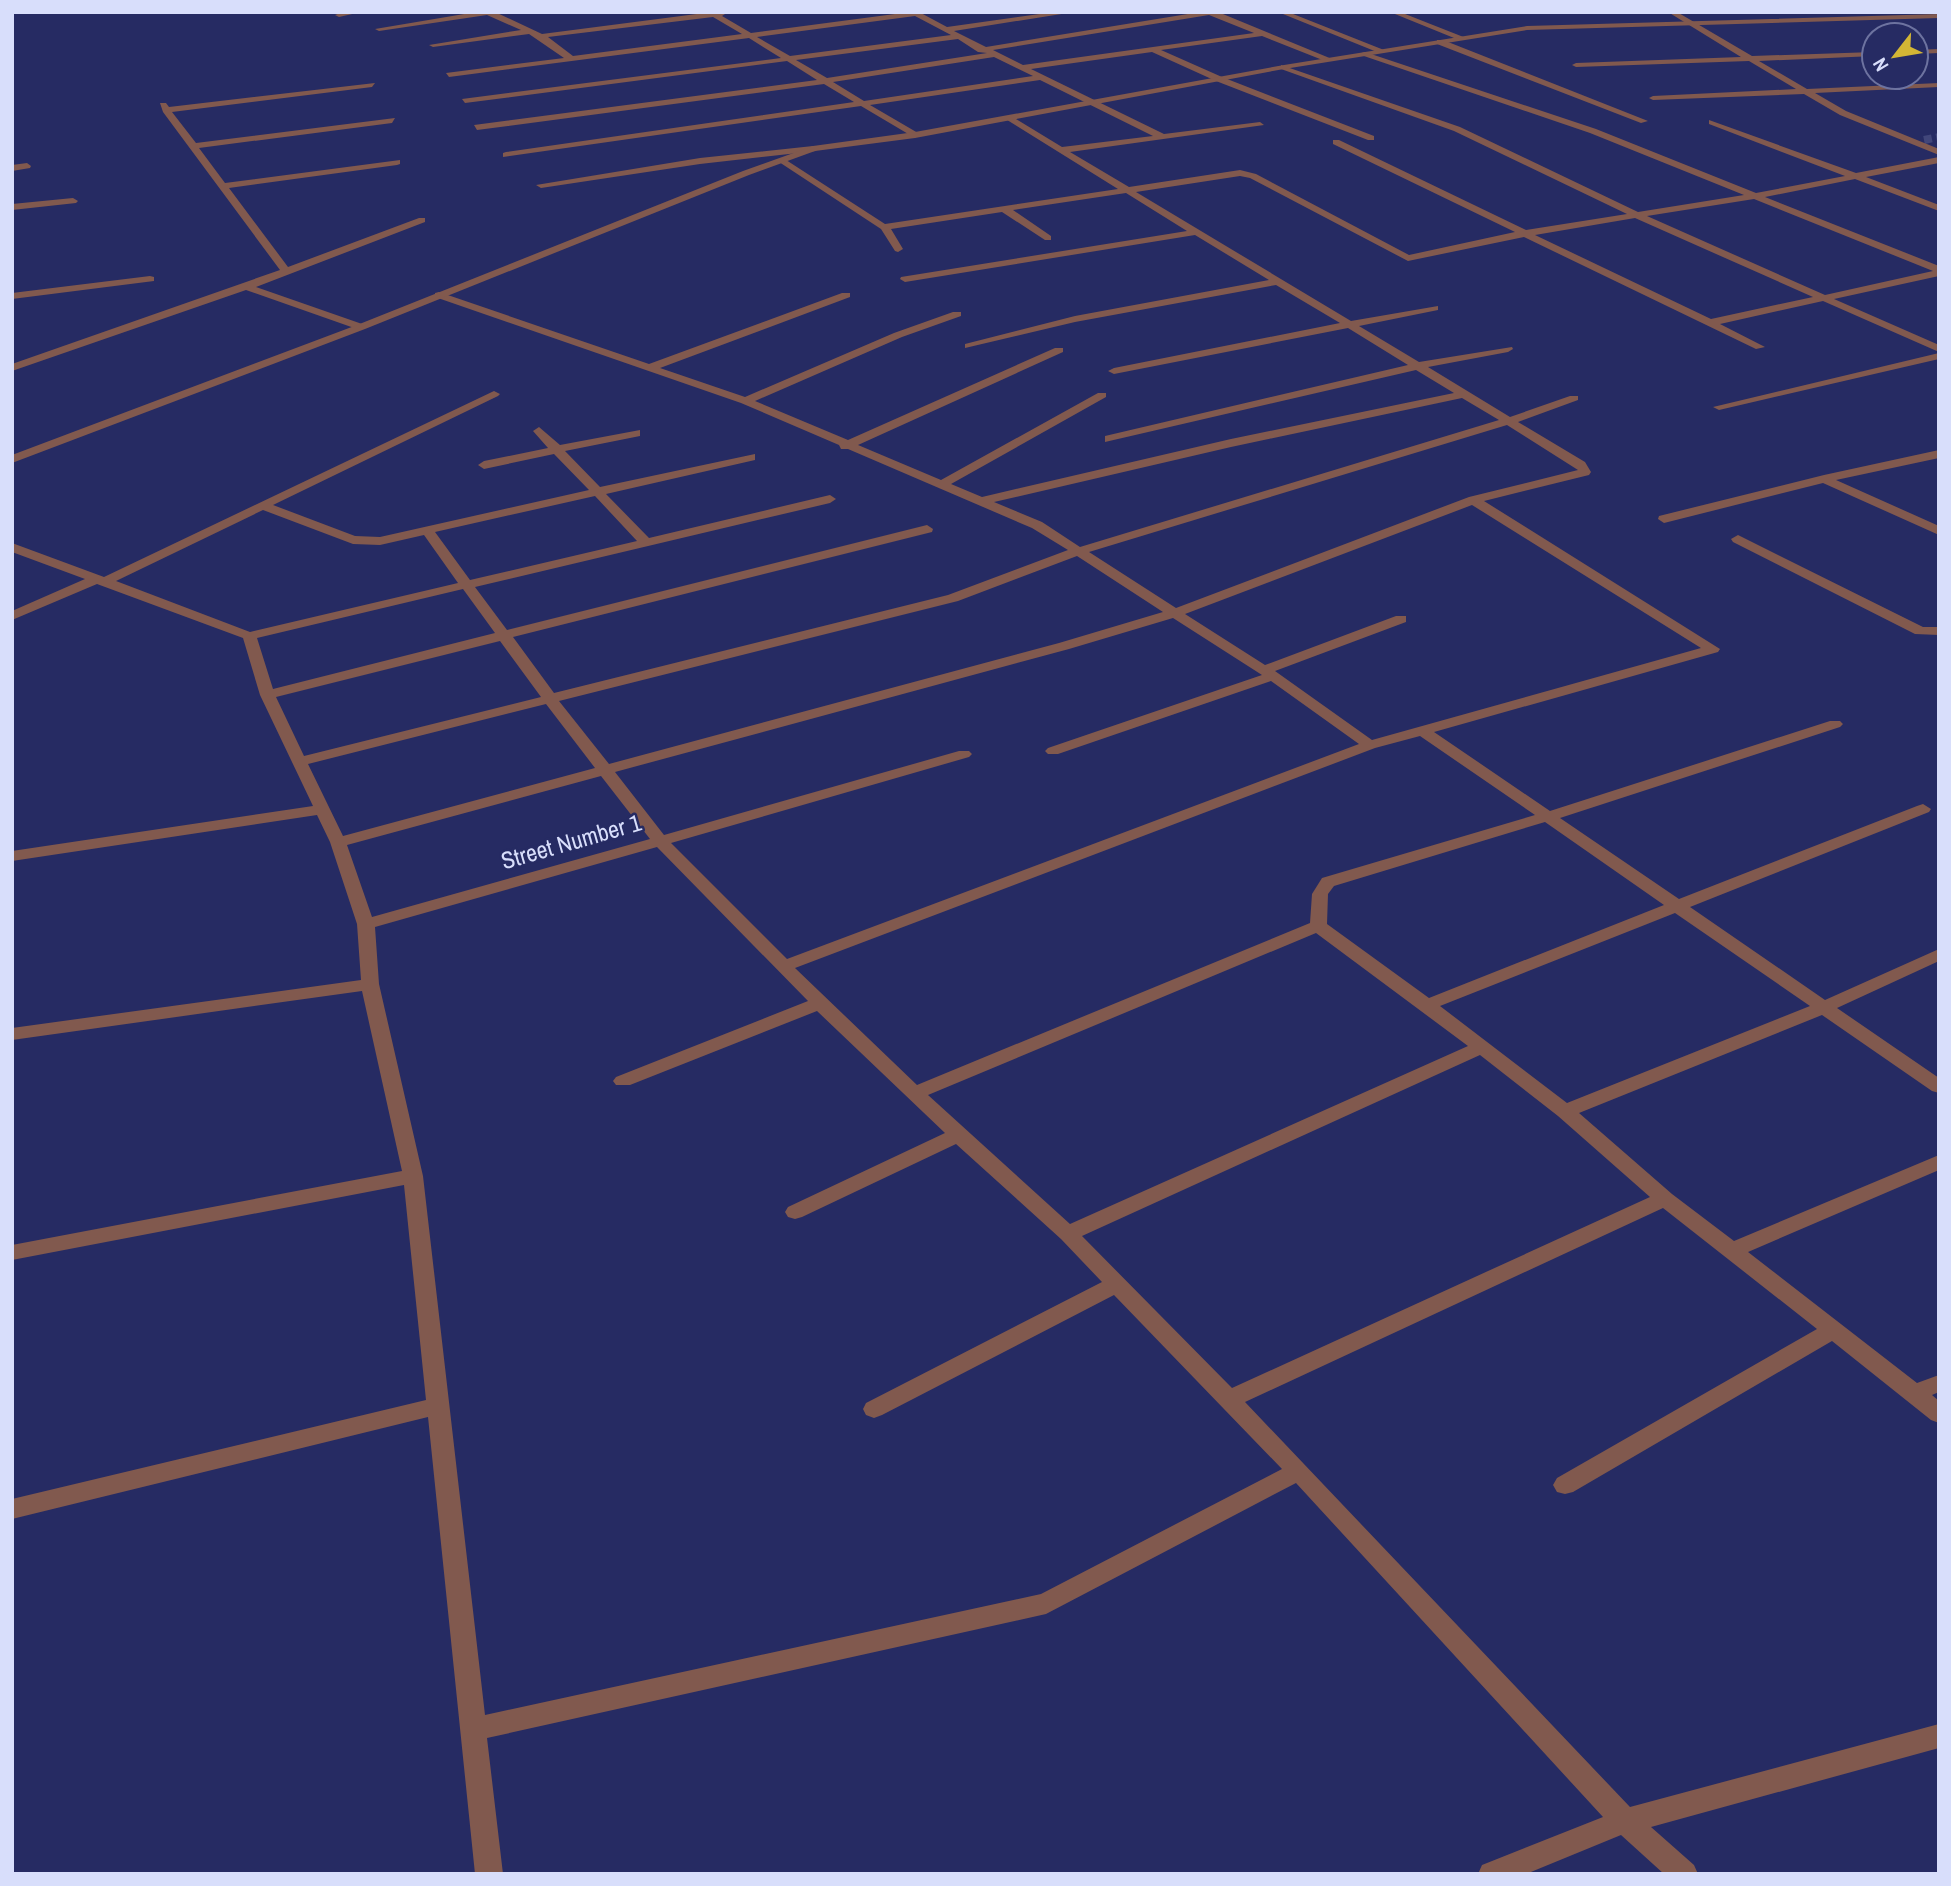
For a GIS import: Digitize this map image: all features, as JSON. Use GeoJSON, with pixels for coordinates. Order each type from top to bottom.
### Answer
{"type":"FeatureCollection","features":[{"type":"Feature","properties":{"kind":"street"},"geometry":{"type":"LineString","coordinates":[[339,15],[358,12]]}},
{"type":"Feature","properties":{"kind":"street"},"geometry":{"type":"LineString","coordinates":[[379,29],[489,12],[541,36],[571,59]]}},
{"type":"Feature","properties":{"kind":"street"},"geometry":{"type":"LineString","coordinates":[[541,36],[729,12]]}},
{"type":"Feature","properties":{"kind":"street"},"geometry":{"type":"LineString","coordinates":[[945,30],[1070,12]]}},
{"type":"Feature","properties":{"kind":"street"},"geometry":{"type":"LineString","coordinates":[[1281,12],[1380,50]]}},
{"type":"Feature","properties":{"kind":"street"},"geometry":{"type":"LineString","coordinates":[[1394,12],[1463,38]]}},
{"type":"Feature","properties":{"kind":"street"},"geometry":{"type":"LineString","coordinates":[[1671,12],[1843,113],[1937,150]]}},
{"type":"Feature","properties":{"kind":"street"},"geometry":{"type":"LineString","coordinates":[[449,75],[914,13],[981,50],[1043,77],[1163,137]]}},
{"type":"Feature","properties":{"kind":"street"},"geometry":{"type":"LineString","coordinates":[[981,50],[1211,13],[1328,60]]}},
{"type":"Feature","properties":{"kind":"street"},"geometry":{"type":"LineString","coordinates":[[714,14],[915,135]]}},
{"type":"Feature","properties":{"kind":"street"},"geometry":{"type":"LineString","coordinates":[[541,185],[699,161],[915,135],[1380,50],[1527,28],[1939,16]]}},
{"type":"Feature","properties":{"kind":"street"},"geometry":{"type":"LineString","coordinates":[[433,45],[531,32]]}},
{"type":"Feature","properties":{"kind":"street"},"geometry":{"type":"LineString","coordinates":[[1022,68],[1260,34]]}},
{"type":"Feature","properties":{"kind":"street"},"geometry":{"type":"LineString","coordinates":[[465,101],[957,37]]}},
{"type":"Feature","properties":{"kind":"street"},"geometry":{"type":"LineString","coordinates":[[1440,42],[1644,121]]}},
{"type":"Feature","properties":{"kind":"street"},"geometry":{"type":"LineString","coordinates":[[1152,49],[1219,79],[1371,138]]}},
{"type":"Feature","properties":{"kind":"street"},"geometry":{"type":"LineString","coordinates":[[1362,54],[1593,131],[1939,272]]}},
{"type":"Feature","properties":{"kind":"street"},"geometry":{"type":"LineString","coordinates":[[477,127],[825,82],[992,55]]}},
{"type":"Feature","properties":{"kind":"street"},"geometry":{"type":"LineString","coordinates":[[1576,65],[1860,55]]}},
{"type":"Feature","properties":{"kind":"street"},"geometry":{"type":"LineString","coordinates":[[1284,67],[1457,129],[1638,216],[1939,349]]}},
{"type":"Feature","properties":{"kind":"street"},"geometry":{"type":"LineString","coordinates":[[506,155],[1043,77]]}},
{"type":"Feature","properties":{"kind":"street"},"geometry":{"type":"LineString","coordinates":[[285,270],[164,108],[372,85]]}},
{"type":"Feature","properties":{"kind":"street"},"geometry":{"type":"LineString","coordinates":[[1653,98],[1939,85]]}},
{"type":"Feature","properties":{"kind":"street"},"geometry":{"type":"LineString","coordinates":[[338,842],[1064,646],[1174,613],[1473,500],[1585,472],[1581,465],[1350,323],[1007,118]]}},
{"type":"Feature","properties":{"kind":"street"},"geometry":{"type":"LineString","coordinates":[[193,146],[392,120]]}},
{"type":"Feature","properties":{"kind":"street"},"geometry":{"type":"LineString","coordinates":[[1712,121],[1939,208]]}},
{"type":"Feature","properties":{"kind":"street"},"geometry":{"type":"LineString","coordinates":[[1061,149],[1260,125]]}},
{"type":"Feature","properties":{"kind":"street"},"geometry":{"type":"LineString","coordinates":[[1913,142],[1924,140]]}},
{"type":"Feature","properties":{"kind":"street"},"geometry":{"type":"LineString","coordinates":[[1336,142],[1760,347]]}},
{"type":"Feature","properties":{"kind":"street"},"geometry":{"type":"LineString","coordinates":[[12,459],[361,327],[592,233],[813,149]]}},
{"type":"Feature","properties":{"kind":"street"},"geometry":{"type":"LineString","coordinates":[[780,160],[885,227],[1227,173],[1253,176],[1408,258],[1522,234],[1755,196],[1939,160]]}},
{"type":"Feature","properties":{"kind":"street"},"geometry":{"type":"LineString","coordinates":[[222,186],[397,162]]}},
{"type":"Feature","properties":{"kind":"street"},"geometry":{"type":"LineString","coordinates":[[12,168],[27,166]]}},
{"type":"Feature","properties":{"kind":"street"},"geometry":{"type":"LineString","coordinates":[[12,207],[73,201]]}},
{"type":"Feature","properties":{"kind":"street"},"geometry":{"type":"LineString","coordinates":[[1004,209],[1048,238]]}},
{"type":"Feature","properties":{"kind":"street"},"geometry":{"type":"LineString","coordinates":[[12,368],[246,287],[422,220]]}},
{"type":"Feature","properties":{"kind":"street"},"geometry":{"type":"LineString","coordinates":[[885,227],[898,249]]}},
{"type":"Feature","properties":{"kind":"street"},"geometry":{"type":"LineString","coordinates":[[905,279],[1198,232]]}},
{"type":"Feature","properties":{"kind":"street"},"geometry":{"type":"LineString","coordinates":[[1709,323],[1939,272]]}},
{"type":"Feature","properties":{"kind":"street"},"geometry":{"type":"LineString","coordinates":[[12,296],[150,279]]}},
{"type":"Feature","properties":{"kind":"street"},"geometry":{"type":"LineString","coordinates":[[969,346],[1075,319],[1281,281]]}},
{"type":"Feature","properties":{"kind":"street"},"geometry":{"type":"LineString","coordinates":[[246,287],[361,327]]}},
{"type":"Feature","properties":{"kind":"street"},"geometry":{"type":"LineString","coordinates":[[439,295],[745,401],[845,446],[1037,525],[1269,673],[1370,745]]}},
{"type":"Feature","properties":{"kind":"street"},"geometry":{"type":"LineString","coordinates":[[651,367],[846,295]]}},
{"type":"Feature","properties":{"kind":"street"},"geometry":{"type":"LineString","coordinates":[[1114,371],[1434,308]]}},
{"type":"Feature","properties":{"kind":"street"},"geometry":{"type":"LineString","coordinates":[[745,401],[898,335],[957,314]]}},
{"type":"Feature","properties":{"kind":"street"},"geometry":{"type":"LineString","coordinates":[[845,446],[1059,349]]}},
{"type":"Feature","properties":{"kind":"street"},"geometry":{"type":"LineString","coordinates":[[1109,439],[1418,366],[1508,349]]}},
{"type":"Feature","properties":{"kind":"street"},"geometry":{"type":"LineString","coordinates":[[1719,407],[1939,356]]}},
{"type":"Feature","properties":{"kind":"street"},"geometry":{"type":"LineString","coordinates":[[12,616],[100,580],[263,506],[494,394]]}},
{"type":"Feature","properties":{"kind":"street"},"geometry":{"type":"LineString","coordinates":[[982,501],[1231,443],[1465,394]]}},
{"type":"Feature","properties":{"kind":"street"},"geometry":{"type":"LineString","coordinates":[[942,484],[1102,396]]}},
{"type":"Feature","properties":{"kind":"street"},"geometry":{"type":"LineString","coordinates":[[301,761],[953,598],[1076,552],[1508,421],[1574,398]]}},
{"type":"Feature","properties":{"kind":"street"},"geometry":{"type":"LineString","coordinates":[[539,431],[645,541]]}},
{"type":"Feature","properties":{"kind":"street"},"geometry":{"type":"LineString","coordinates":[[484,465],[636,433]]}},
{"type":"Feature","properties":{"kind":"street"},"geometry":{"type":"LineString","coordinates":[[1664,519],[1824,479],[1939,454]]}},
{"type":"Feature","properties":{"kind":"street"},"geometry":{"type":"LineString","coordinates":[[263,506],[353,540],[380,541],[751,457]]}},
{"type":"Feature","properties":{"kind":"street"},"geometry":{"type":"LineString","coordinates":[[1824,479],[1939,531]]}},
{"type":"Feature","properties":{"kind":"street"},"geometry":{"type":"LineString","coordinates":[[12,547],[249,636],[830,499]]}},
{"type":"Feature","properties":{"kind":"street"},"geometry":{"type":"LineString","coordinates":[[784,966],[1370,745],[1713,649],[1473,500]]}},
{"type":"Feature","properties":{"kind":"street"},"geometry":{"type":"LineString","coordinates":[[267,695],[927,528]]}},
{"type":"Feature","properties":{"kind":"street"},"geometry":{"type":"LineString","coordinates":[[427,530],[551,700],[660,841],[964,754]]}},
{"type":"Feature","properties":{"kind":"street"},"geometry":{"type":"LineString","coordinates":[[1738,539],[1920,631],[1939,631]]}},
{"type":"Feature","properties":{"kind":"street"},"geometry":{"type":"LineString","coordinates":[[1054,751],[1269,673],[1401,619]]}},
{"type":"Feature","properties":{"kind":"street"},"geometry":{"type":"LineString","coordinates":[[249,636],[267,695],[324,809],[366,924],[370,984],[413,1176],[489,1874]]}},
{"type":"Feature","properties":{"kind":"street"},"geometry":{"type":"LineString","coordinates":[[1318,926],[1320,894],[1328,882],[1546,817],[1835,724]]}},
{"type":"Feature","properties":{"kind":"street"},"geometry":{"type":"LineString","coordinates":[[1422,730],[1546,817],[1680,905],[1939,1087]]}},
{"type":"Feature","properties":{"kind":"street"},"geometry":{"type":"LineString","coordinates":[[12,856],[324,809]]}},
{"type":"Feature","properties":{"kind":"street"},"geometry":{"type":"LineString","coordinates":[[1427,1005],[1923,809]]}},
{"type":"Feature","properties":{"kind":"street","name":"Street Number 1"},"geometry":{"type":"LineString","coordinates":[[366,924],[660,841],[820,1003],[958,1135],[1068,1234],[1299,1471],[1625,1821],[1684,1874]]}},
{"type":"Feature","properties":{"kind":"street"},"geometry":{"type":"LineString","coordinates":[[1318,926],[1427,1005],[1565,1111],[1665,1199],[1939,1414]]}},
{"type":"Feature","properties":{"kind":"street"},"geometry":{"type":"LineString","coordinates":[[915,1093],[1318,926]]}},
{"type":"Feature","properties":{"kind":"street"},"geometry":{"type":"LineString","coordinates":[[1565,1111],[1824,1007],[1939,954]]}},
{"type":"Feature","properties":{"kind":"street"},"geometry":{"type":"LineString","coordinates":[[12,1034],[370,984]]}},
{"type":"Feature","properties":{"kind":"street"},"geometry":{"type":"LineString","coordinates":[[623,1081],[820,1003]]}},
{"type":"Feature","properties":{"kind":"street"},"geometry":{"type":"LineString","coordinates":[[1068,1234],[1481,1046]]}},
{"type":"Feature","properties":{"kind":"street"},"geometry":{"type":"LineString","coordinates":[[796,1212],[958,1135]]}},
{"type":"Feature","properties":{"kind":"street"},"geometry":{"type":"LineString","coordinates":[[1731,1251],[1939,1161]]}},
{"type":"Feature","properties":{"kind":"street"},"geometry":{"type":"LineString","coordinates":[[12,1253],[413,1176]]}},
{"type":"Feature","properties":{"kind":"street"},"geometry":{"type":"LineString","coordinates":[[1230,1399],[1665,1199]]}},
{"type":"Feature","properties":{"kind":"street"},"geometry":{"type":"LineString","coordinates":[[874,1409],[1117,1284]]}},
{"type":"Feature","properties":{"kind":"street"},"geometry":{"type":"LineString","coordinates":[[1565,1485],[1833,1330]]}},
{"type":"Feature","properties":{"kind":"street"},"geometry":{"type":"LineString","coordinates":[[1915,1393],[1939,1383]]}},
{"type":"Feature","properties":{"kind":"street"},"geometry":{"type":"LineString","coordinates":[[12,1509],[439,1406]]}},
{"type":"Feature","properties":{"kind":"street"},"geometry":{"type":"LineString","coordinates":[[473,1729],[1046,1603],[1299,1471]]}},
{"type":"Feature","properties":{"kind":"street"},"geometry":{"type":"LineString","coordinates":[[1492,1874],[1625,1821],[1939,1736]]}},
{"type":"Feature","properties":{"kind":"tunnel"},"geometry":{"type":"LineString","coordinates":[[1924,140],[1939,137]]}}]}
